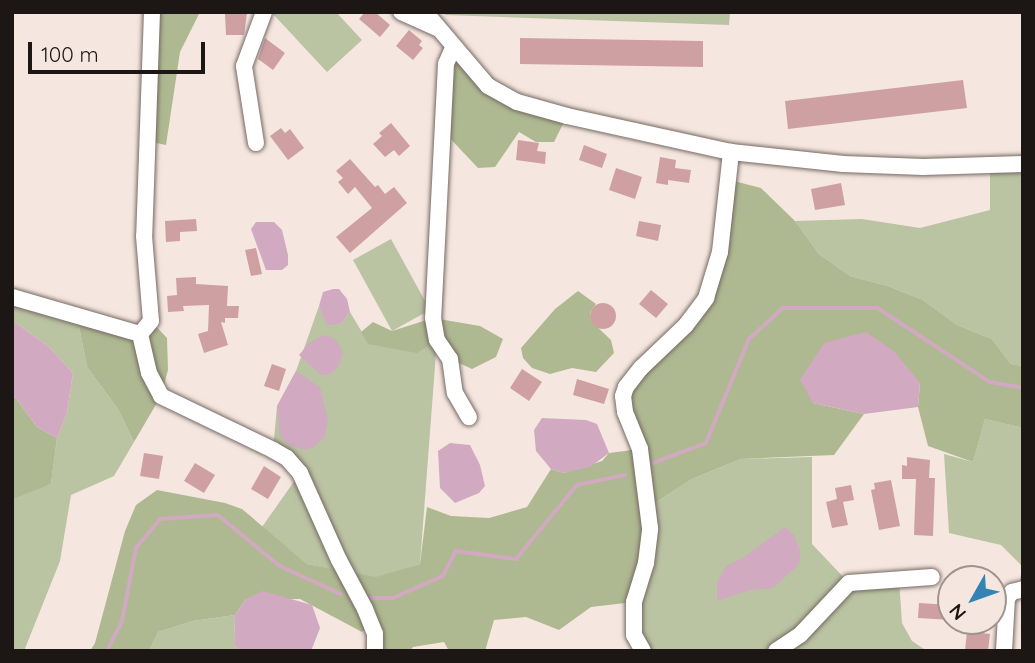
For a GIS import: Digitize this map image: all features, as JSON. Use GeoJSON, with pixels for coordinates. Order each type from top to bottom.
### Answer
{"type":"FeatureCollection","features":[{"type":"Feature","properties":{"kind":"street"},"geometry":{"type":"LineString","coordinates":[[140,334],[150,321],[144,236],[152,12]]}},
{"type":"Feature","properties":{"kind":"street"},"geometry":{"type":"LineString","coordinates":[[256,143],[244,66],[248,47],[264,12]]}},
{"type":"Feature","properties":{"kind":"street"},"geometry":{"type":"LineString","coordinates":[[401,12],[437,28]]}},
{"type":"Feature","properties":{"kind":"street"},"geometry":{"type":"LineString","coordinates":[[425,12],[488,86],[517,102],[731,152],[844,164],[923,167],[1023,164]]}},
{"type":"Feature","properties":{"kind":"street"},"geometry":{"type":"LineString","coordinates":[[453,48],[446,64],[433,318],[437,340],[450,359],[455,393],[470,418]]}},
{"type":"Feature","properties":{"kind":"street"},"geometry":{"type":"LineString","coordinates":[[643,651],[634,635],[634,602],[646,563],[650,528],[640,449],[625,412],[623,396],[626,387],[641,368],[686,325],[706,298],[720,252],[731,152]]}},
{"type":"Feature","properties":{"kind":"street"},"geometry":{"type":"LineString","coordinates":[[12,297],[140,334]]}},
{"type":"Feature","properties":{"kind":"street"},"geometry":{"type":"LineString","coordinates":[[140,334],[149,373],[161,396],[273,450],[287,458],[300,473],[339,561],[365,609],[375,634],[375,651]]}},
{"type":"Feature","properties":{"kind":"street"},"geometry":{"type":"LineString","coordinates":[[776,651],[800,635],[849,583],[932,577]]}},
{"type":"Feature","properties":{"kind":"street"},"geometry":{"type":"LineString","coordinates":[[1004,651],[1007,598],[1012,592],[1023,589]]}},
{"type":"Feature","properties":{"kind":"green space"},"geometry":{"type":"Polygon","coordinates":[[[152,12],[200,12],[180,52],[166,145],[146,141],[152,12]]]}},
{"type":"Feature","properties":{"kind":"green space"},"geometry":{"type":"Polygon","coordinates":[[[336,12],[362,40],[327,72],[273,14],[336,12]]]}},
{"type":"Feature","properties":{"kind":"green space"},"geometry":{"type":"Polygon","coordinates":[[[445,12],[730,12],[729,25],[445,15],[445,12]]]}},
{"type":"Feature","properties":{"kind":"green space"},"geometry":{"type":"Polygon","coordinates":[[[453,48],[488,86],[567,116],[554,142],[536,142],[519,132],[495,167],[478,168],[443,131],[453,48]]]}},
{"type":"Feature","properties":{"kind":"green space"},"geometry":{"type":"Polygon","coordinates":[[[990,164],[1023,164],[1023,366],[1011,364],[992,339],[957,325],[923,300],[888,286],[850,276],[819,254],[795,221],[862,219],[920,228],[990,210],[990,164]]]}},
{"type":"Feature","properties":{"kind":"green space"},"geometry":{"type":"Polygon","coordinates":[[[730,180],[761,188],[795,221],[819,254],[850,276],[888,286],[923,300],[957,325],[992,339],[1011,364],[1023,366],[1023,428],[985,419],[973,462],[928,446],[918,407],[920,383],[813,403],[864,414],[834,455],[741,459],[692,479],[647,508],[634,602],[591,607],[559,630],[526,617],[494,620],[485,651],[449,651],[444,642],[413,647],[410,651],[375,651],[371,625],[362,632],[300,599],[246,599],[235,615],[193,621],[158,632],[149,651],[90,651],[95,643],[125,531],[136,505],[157,490],[225,503],[242,509],[307,564],[376,577],[420,564],[427,507],[451,516],[489,518],[527,507],[551,469],[564,473],[602,461],[609,453],[640,449],[623,396],[709,289],[730,180]]]}},
{"type":"Feature","properties":{"kind":"green space"},"geometry":{"type":"Polygon","coordinates":[[[391,239],[430,310],[392,331],[353,260],[391,239]]]}},
{"type":"Feature","properties":{"kind":"green space"},"geometry":{"type":"Polygon","coordinates":[[[578,291],[596,304],[590,312],[591,321],[611,340],[614,353],[596,372],[572,368],[550,374],[532,368],[523,358],[521,348],[555,309],[578,291]]]}},
{"type":"Feature","properties":{"kind":"green space"},"geometry":{"type":"Polygon","coordinates":[[[12,293],[77,316],[87,367],[118,409],[134,442],[114,476],[71,495],[60,561],[24,651],[12,651],[12,497],[51,484],[57,438],[67,413],[73,373],[49,347],[12,320],[12,293]]]}},
{"type":"Feature","properties":{"kind":"green space"},"geometry":{"type":"Polygon","coordinates":[[[319,306],[327,324],[343,322],[350,312],[369,344],[437,340],[420,564],[376,578],[307,564],[262,527],[300,473],[273,450],[277,406],[296,371],[319,306]]]}},
{"type":"Feature","properties":{"kind":"green space"},"geometry":{"type":"Polygon","coordinates":[[[77,316],[140,334],[151,321],[167,338],[168,370],[161,396],[134,442],[118,409],[87,367],[77,316]]]}},
{"type":"Feature","properties":{"kind":"green space"},"geometry":{"type":"Polygon","coordinates":[[[433,318],[480,326],[503,339],[496,357],[472,369],[450,359],[437,340],[417,353],[368,344],[361,332],[373,322],[392,331],[433,318]]]}},
{"type":"Feature","properties":{"kind":"green space"},"geometry":{"type":"Polygon","coordinates":[[[12,393],[37,427],[57,438],[51,484],[15,498],[12,497],[12,393]]]}},
{"type":"Feature","properties":{"kind":"green space"},"geometry":{"type":"Polygon","coordinates":[[[985,419],[1023,428],[1023,589],[1019,589],[1022,566],[1001,545],[949,533],[944,454],[973,462],[985,419]]]}},
{"type":"Feature","properties":{"kind":"green space"},"geometry":{"type":"Polygon","coordinates":[[[812,457],[812,544],[849,583],[899,579],[902,623],[912,641],[927,651],[643,651],[634,602],[647,508],[692,479],[741,459],[812,457]]]}},
{"type":"Feature","properties":{"kind":"green space"},"geometry":{"type":"Polygon","coordinates":[[[235,615],[234,644],[239,651],[149,651],[158,632],[193,621],[235,615]]]}},
{"type":"Feature","properties":{"kind":"shaded area"},"geometry":{"type":"Polygon","coordinates":[[[256,222],[274,222],[282,230],[288,265],[282,270],[266,270],[251,229],[256,222]]]}},
{"type":"Feature","properties":{"kind":"shaded area"},"geometry":{"type":"Polygon","coordinates":[[[339,289],[347,299],[350,312],[343,322],[333,325],[326,324],[319,306],[323,292],[339,289]]]}},
{"type":"Feature","properties":{"kind":"shaded area"},"geometry":{"type":"Polygon","coordinates":[[[12,320],[49,347],[73,373],[67,413],[57,438],[37,427],[12,393],[12,320]]]}},
{"type":"Feature","properties":{"kind":"shaded area"},"geometry":{"type":"Polygon","coordinates":[[[866,332],[894,351],[920,383],[918,407],[864,414],[813,403],[800,380],[824,343],[866,332]]]}},
{"type":"Feature","properties":{"kind":"shaded area"},"geometry":{"type":"Polygon","coordinates":[[[324,335],[335,339],[343,352],[338,367],[330,374],[321,375],[299,355],[309,343],[324,335]]]}},
{"type":"Feature","properties":{"kind":"shaded area"},"geometry":{"type":"Polygon","coordinates":[[[296,371],[320,387],[328,421],[324,438],[312,448],[304,450],[287,444],[280,436],[277,406],[296,371]]]}},
{"type":"Feature","properties":{"kind":"shaded area"},"geometry":{"type":"Polygon","coordinates":[[[542,418],[586,420],[597,424],[609,453],[590,467],[564,473],[551,469],[536,451],[534,430],[542,418]]]}},
{"type":"Feature","properties":{"kind":"shaded area"},"geometry":{"type":"Polygon","coordinates":[[[450,443],[470,445],[480,465],[485,486],[479,493],[455,503],[440,488],[438,451],[450,443]]]}},
{"type":"Feature","properties":{"kind":"shaded area"},"geometry":{"type":"Polygon","coordinates":[[[785,527],[794,535],[800,551],[799,564],[773,588],[750,590],[717,601],[717,582],[726,566],[743,558],[785,527]]]}},
{"type":"Feature","properties":{"kind":"shaded area"},"geometry":{"type":"Polygon","coordinates":[[[263,591],[312,605],[320,628],[311,651],[239,651],[234,644],[235,615],[246,599],[263,591]]]}},
{"type":"Feature","properties":{"kind":"building"},"geometry":{"type":"Polygon","coordinates":[[[365,12],[375,12],[390,25],[380,37],[359,19],[365,12]]]}},
{"type":"Feature","properties":{"kind":"building"},"geometry":{"type":"Polygon","coordinates":[[[247,13],[244,35],[226,35],[225,14],[247,13]]]}},
{"type":"Feature","properties":{"kind":"building"},"geometry":{"type":"Polygon","coordinates":[[[409,30],[422,41],[419,45],[423,48],[413,60],[396,46],[409,30]]]}},
{"type":"Feature","properties":{"kind":"building"},"geometry":{"type":"Polygon","coordinates":[[[265,38],[285,53],[273,70],[258,59],[265,38]]]}},
{"type":"Feature","properties":{"kind":"building"},"geometry":{"type":"Polygon","coordinates":[[[520,38],[703,41],[703,67],[520,64],[520,38]]]}},
{"type":"Feature","properties":{"kind":"building"},"geometry":{"type":"Polygon","coordinates":[[[963,80],[967,108],[788,129],[785,101],[963,80]]]}},
{"type":"Feature","properties":{"kind":"building"},"geometry":{"type":"Polygon","coordinates":[[[391,123],[410,146],[399,156],[394,150],[385,157],[373,144],[382,136],[379,133],[391,123]]]}},
{"type":"Feature","properties":{"kind":"building"},"geometry":{"type":"Polygon","coordinates":[[[281,128],[285,133],[290,129],[304,148],[288,160],[270,136],[281,128]]]}},
{"type":"Feature","properties":{"kind":"building"},"geometry":{"type":"Polygon","coordinates":[[[518,140],[539,143],[537,151],[546,152],[545,164],[516,160],[518,140]]]}},
{"type":"Feature","properties":{"kind":"building"},"geometry":{"type":"Polygon","coordinates":[[[584,145],[607,154],[602,168],[579,160],[584,145]]]}},
{"type":"Feature","properties":{"kind":"building"},"geometry":{"type":"Polygon","coordinates":[[[660,157],[676,160],[675,168],[691,170],[689,183],[668,180],[668,185],[656,183],[660,157]]]}},
{"type":"Feature","properties":{"kind":"building"},"geometry":{"type":"Polygon","coordinates":[[[350,159],[375,187],[378,185],[385,194],[394,187],[407,203],[350,253],[336,237],[372,208],[355,187],[348,194],[338,182],[343,178],[336,171],[350,159]]]}},
{"type":"Feature","properties":{"kind":"building"},"geometry":{"type":"Polygon","coordinates":[[[616,168],[642,177],[635,199],[609,190],[616,168]]]}},
{"type":"Feature","properties":{"kind":"building"},"geometry":{"type":"Polygon","coordinates":[[[841,183],[845,205],[815,210],[811,189],[841,183]]]}},
{"type":"Feature","properties":{"kind":"building"},"geometry":{"type":"Polygon","coordinates":[[[196,219],[197,231],[180,232],[180,241],[166,242],[165,221],[196,219]]]}},
{"type":"Feature","properties":{"kind":"building"},"geometry":{"type":"Polygon","coordinates":[[[639,221],[661,225],[658,241],[636,236],[639,221]]]}},
{"type":"Feature","properties":{"kind":"building"},"geometry":{"type":"Polygon","coordinates":[[[256,248],[262,274],[251,276],[245,250],[256,248]]]}},
{"type":"Feature","properties":{"kind":"building"},"geometry":{"type":"Polygon","coordinates":[[[196,277],[196,284],[228,286],[227,306],[239,306],[238,318],[225,318],[225,323],[221,322],[228,345],[204,353],[198,334],[208,331],[209,305],[183,306],[184,311],[168,312],[167,296],[177,295],[176,278],[196,277]]]}},
{"type":"Feature","properties":{"kind":"building"},"geometry":{"type":"Polygon","coordinates":[[[651,290],[668,304],[656,318],[639,304],[651,290]]]}},
{"type":"Feature","properties":{"kind":"building"},"geometry":{"type":"Polygon","coordinates":[[[603,303],[612,307],[616,316],[612,325],[603,329],[594,325],[590,316],[594,307],[603,303]]]}},
{"type":"Feature","properties":{"kind":"building"},"geometry":{"type":"Polygon","coordinates":[[[272,364],[286,369],[279,391],[264,386],[272,364]]]}},
{"type":"Feature","properties":{"kind":"building"},"geometry":{"type":"Polygon","coordinates":[[[522,369],[542,382],[529,401],[510,388],[522,369]]]}},
{"type":"Feature","properties":{"kind":"building"},"geometry":{"type":"Polygon","coordinates":[[[577,379],[609,389],[604,404],[573,395],[577,379]]]}},
{"type":"Feature","properties":{"kind":"building"},"geometry":{"type":"Polygon","coordinates":[[[144,453],[163,456],[159,479],[140,476],[144,453]]]}},
{"type":"Feature","properties":{"kind":"building"},"geometry":{"type":"Polygon","coordinates":[[[907,457],[930,460],[929,478],[935,478],[933,536],[914,535],[916,479],[902,479],[902,465],[907,466],[907,457]]]}},
{"type":"Feature","properties":{"kind":"building"},"geometry":{"type":"Polygon","coordinates":[[[195,463],[215,475],[204,493],[184,481],[195,463]]]}},
{"type":"Feature","properties":{"kind":"building"},"geometry":{"type":"Polygon","coordinates":[[[264,466],[281,477],[268,499],[251,489],[264,466]]]}},
{"type":"Feature","properties":{"kind":"building"},"geometry":{"type":"Polygon","coordinates":[[[891,480],[900,526],[879,530],[871,490],[875,489],[874,483],[891,480]]]}},
{"type":"Feature","properties":{"kind":"building"},"geometry":{"type":"Polygon","coordinates":[[[851,485],[854,500],[843,502],[848,525],[832,528],[826,502],[837,499],[835,488],[851,485]]]}},
{"type":"Feature","properties":{"kind":"building"},"geometry":{"type":"Polygon","coordinates":[[[919,603],[937,604],[937,619],[918,618],[919,603]]]}},
{"type":"Feature","properties":{"kind":"building"},"geometry":{"type":"Polygon","coordinates":[[[967,635],[990,635],[988,651],[965,651],[967,635]]]}},
{"type":"Feature","properties":{"kind":"waterway"},"geometry":{"type":"LineString","coordinates":[[648,465],[706,443],[749,339],[783,308],[878,308],[990,382],[1023,388]]}},
{"type":"Feature","properties":{"kind":"waterway"},"geometry":{"type":"LineString","coordinates":[[367,598],[393,598],[443,576],[456,551],[516,559],[577,485],[625,475]]}},
{"type":"Feature","properties":{"kind":"waterway"},"geometry":{"type":"LineString","coordinates":[[107,651],[122,621],[136,548],[160,519],[218,515],[280,566],[341,594]]}}]}
